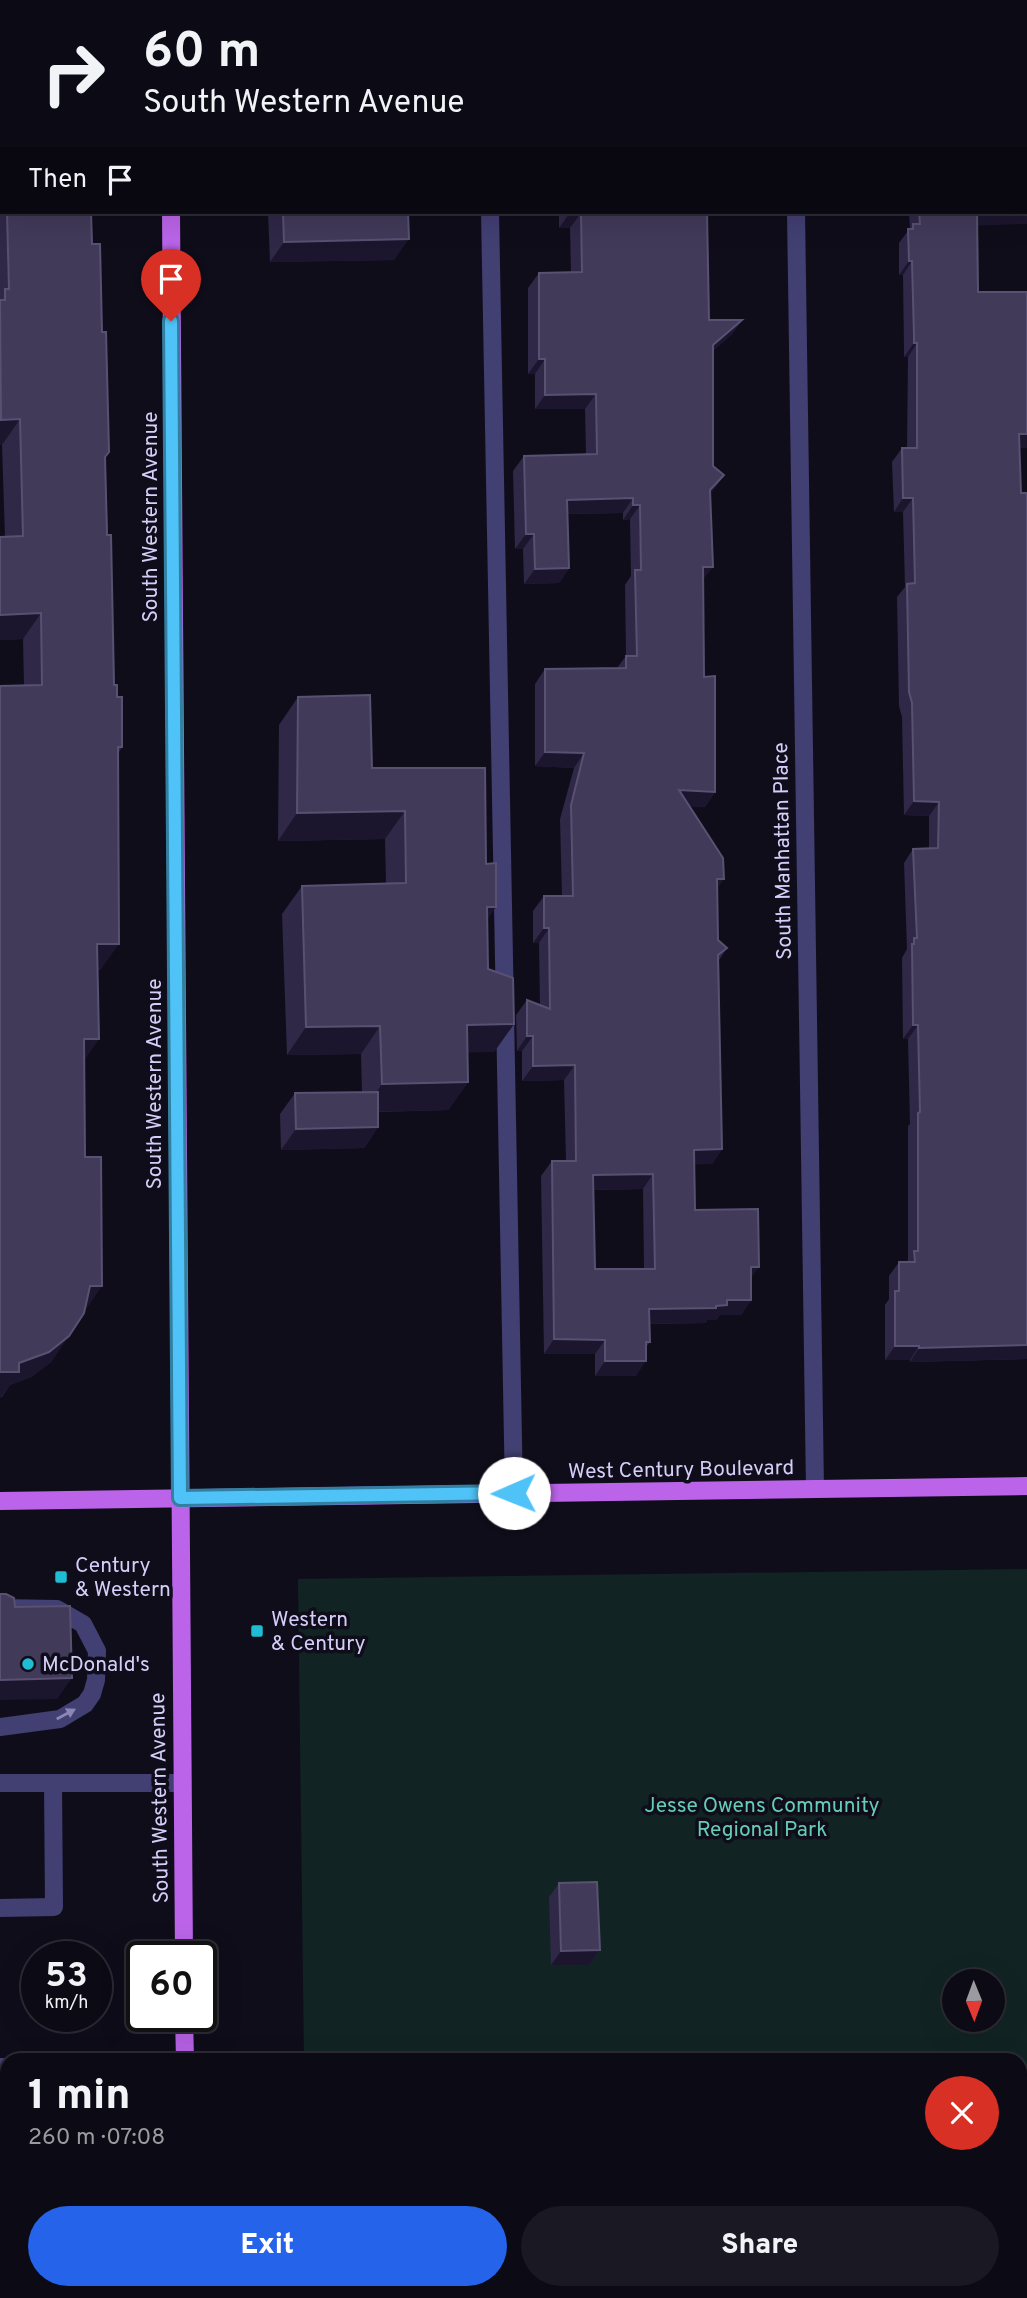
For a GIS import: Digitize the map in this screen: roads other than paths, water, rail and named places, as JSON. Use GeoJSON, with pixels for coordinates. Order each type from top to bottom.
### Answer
{"type":"FeatureCollection","features":[{"type":"Feature","properties":{"kind":"main road","name":"South Western Avenue"},"geometry":{"type":"LineString","coordinates":[[170,214],[184,1941]]}},
{"type":"Feature","properties":{"kind":"main road","name":"West Century Boulevard"},"geometry":{"type":"LineString","coordinates":[[0,1501],[1027,1486]]}},
{"type":"Feature","properties":{"kind":"main road"},"geometry":{"type":"LineString","coordinates":[[184,2032],[185,2053]]}},
{"type":"Feature","properties":{"kind":"street"},"geometry":{"type":"LineString","coordinates":[[490,214],[514,1493]]}},
{"type":"Feature","properties":{"kind":"street","name":"South Manhattan Place"},"geometry":{"type":"LineString","coordinates":[[796,214],[814,1489]]}},
{"type":"Feature","properties":{"kind":"street"},"geometry":{"type":"LineString","coordinates":[[0,1608],[57,1609],[83,1624],[97,1651],[96,1680],[92,1694],[85,1704],[60,1719],[0,1727]]}},
{"type":"Feature","properties":{"kind":"street"},"geometry":{"type":"LineString","coordinates":[[0,1783],[181,1783]]}},
{"type":"Feature","properties":{"kind":"street"},"geometry":{"type":"LineString","coordinates":[[0,1908],[54,1907],[53,1783]]}},
{"type":"Feature","properties":{"kind":"place","name":"Century & Western"},"geometry":{"type":"Point","coordinates":[61,1577]}},
{"type":"Feature","properties":{"kind":"place","name":"Western & Century"},"geometry":{"type":"Point","coordinates":[257,1631]}},
{"type":"Feature","properties":{"kind":"place","name":"McDonald's"},"geometry":{"type":"Point","coordinates":[28,1664]}},
{"type":"Feature","properties":{"kind":"park label","name":"Jesse Owens Community Regional Park"},"geometry":{"type":"Point","coordinates":[762,1817]}}]}
